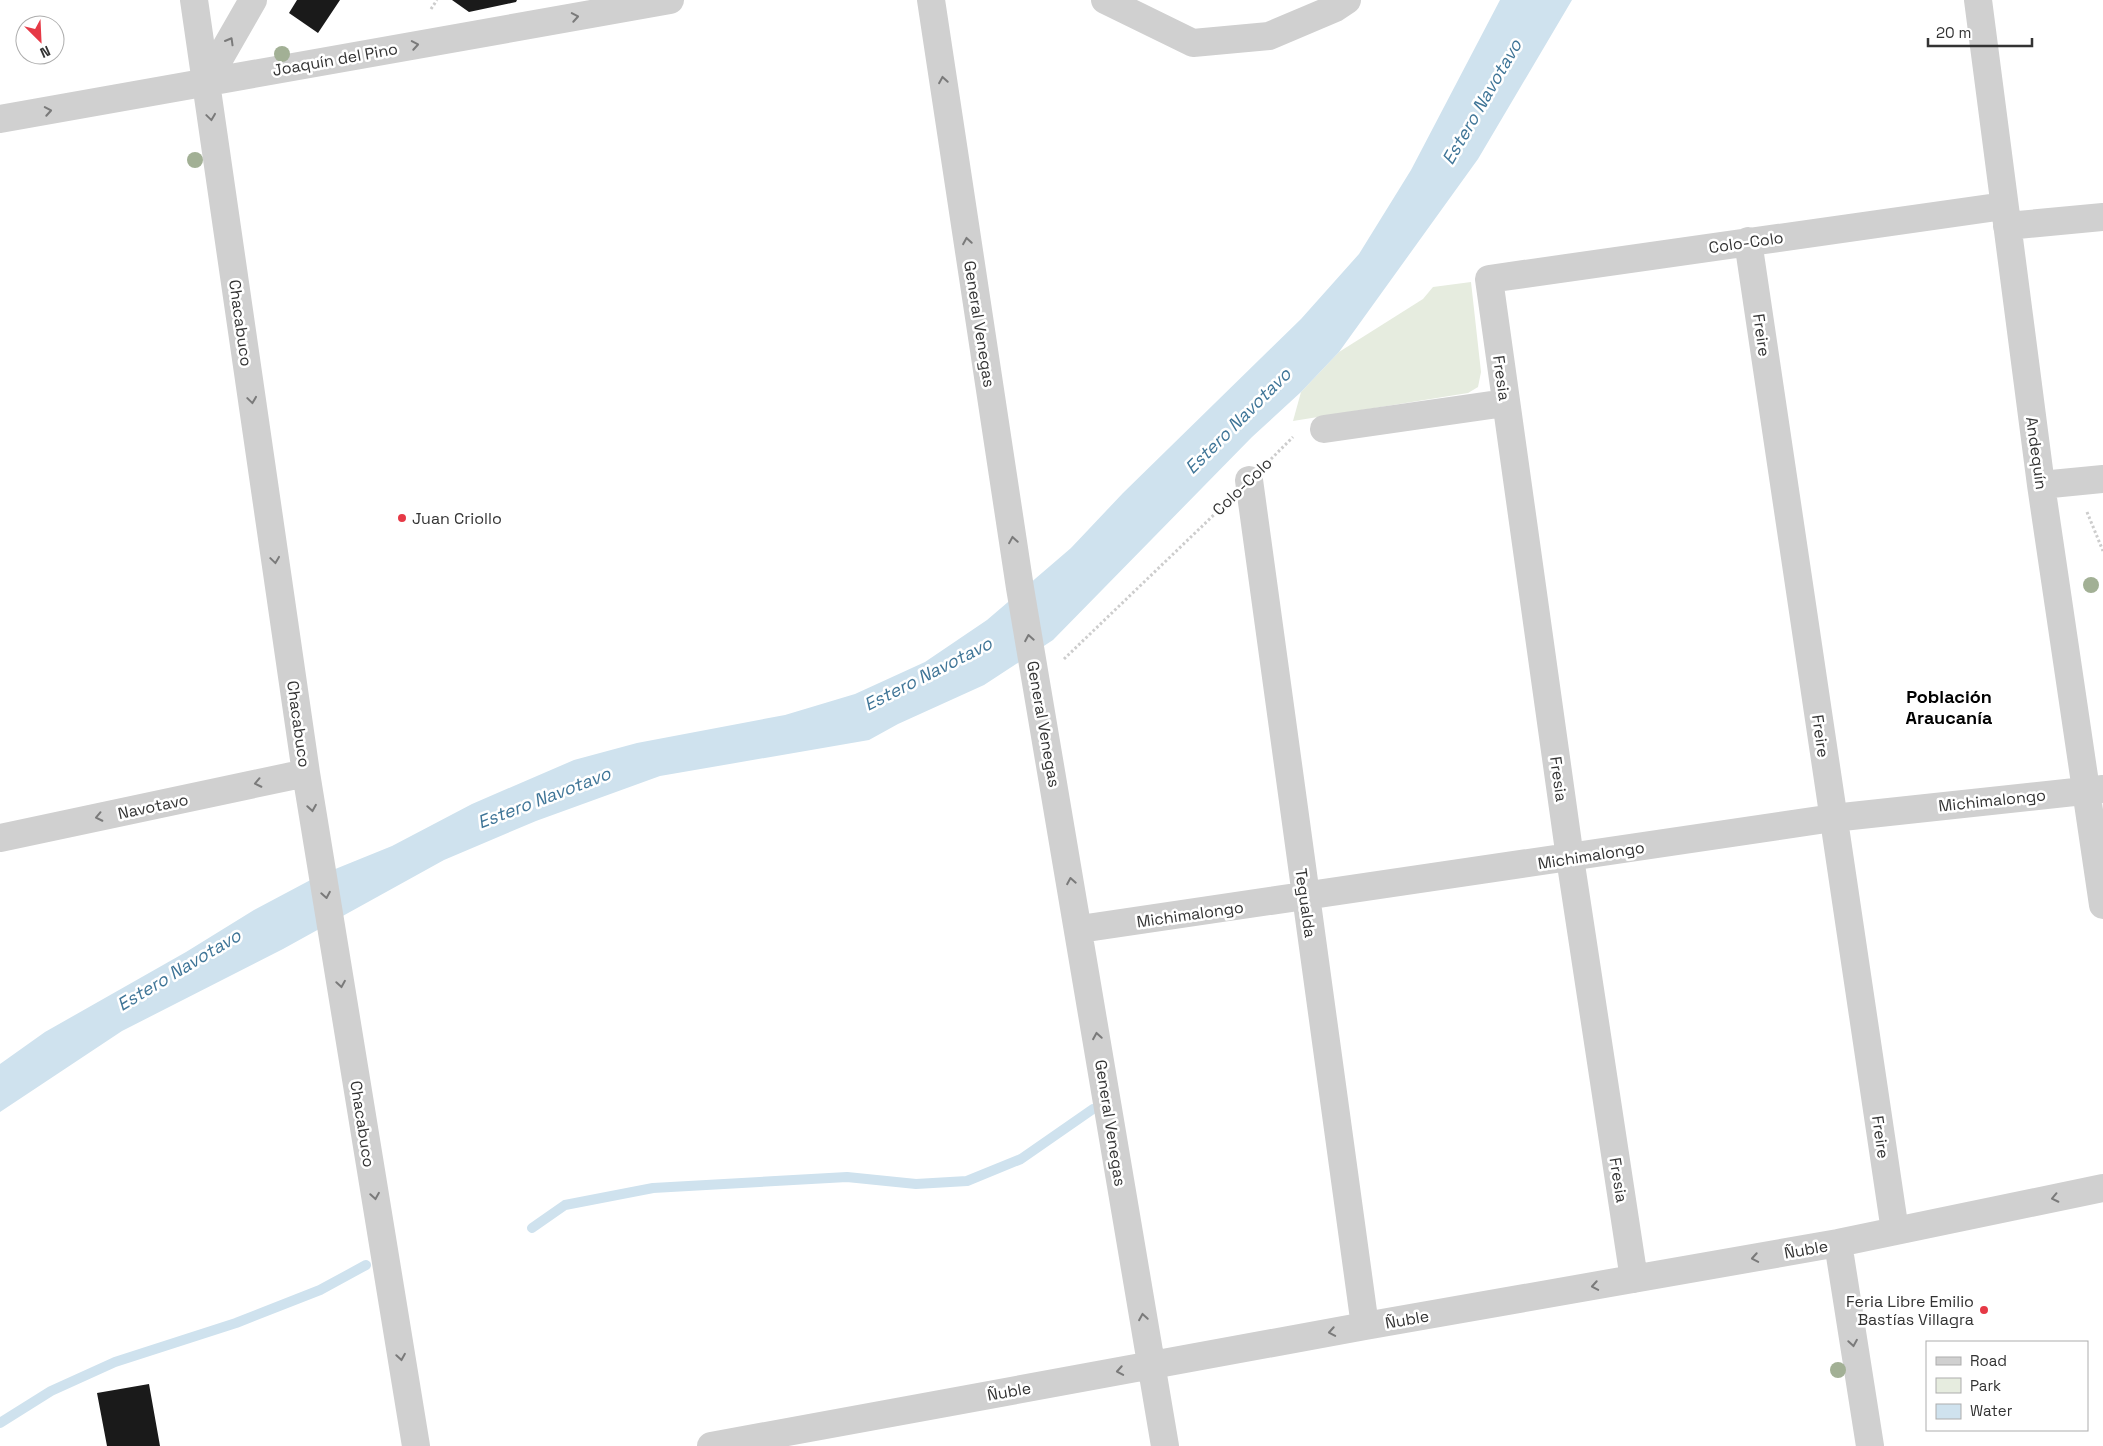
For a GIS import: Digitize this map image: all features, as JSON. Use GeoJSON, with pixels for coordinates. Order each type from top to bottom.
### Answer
{"type":"FeatureCollection","features":[{"type":"Feature","properties":{"kind":"street","name":"Chacabuco"},"geometry":{"type":"LineString","coordinates":[[194,0],[306,773],[416,1446]]}},
{"type":"Feature","properties":{"kind":"street"},"geometry":{"type":"LineString","coordinates":[[206,82],[253,0]]}},
{"type":"Feature","properties":{"kind":"street","name":"Joaquín del Pino"},"geometry":{"type":"LineString","coordinates":[[0,119],[670,0]]}},
{"type":"Feature","properties":{"kind":"street","name":"General Venegas"},"geometry":{"type":"LineString","coordinates":[[930,0],[1020,588],[1080,929],[1151,1365],[1166,1446]]}},
{"type":"Feature","properties":{"kind":"street"},"geometry":{"type":"LineString","coordinates":[[1105,0],[1193,43],[1269,36],[1335,8],[1347,0]]}},
{"type":"Feature","properties":{"kind":"street","name":"Andequín"},"geometry":{"type":"LineString","coordinates":[[1978,0],[2041,485],[2095,789],[2103,905]]}},
{"type":"Feature","properties":{"kind":"street","name":"Colo-Colo"},"geometry":{"type":"LineString","coordinates":[[1489,279],[1748,241],[2005,216],[2103,216]]}},
{"type":"Feature","properties":{"kind":"street","name":"Freire"},"geometry":{"type":"LineString","coordinates":[[1748,241],[1895,1231]]}},
{"type":"Feature","properties":{"kind":"street","name":"Fresia"},"geometry":{"type":"LineString","coordinates":[[1489,279],[1570,858],[1634,1279]]}},
{"type":"Feature","properties":{"kind":"street"},"geometry":{"type":"LineString","coordinates":[[1324,429],[1505,403]]}},
{"type":"Feature","properties":{"kind":"street","name":"Tegualda"},"geometry":{"type":"LineString","coordinates":[[1249,480],[1365,1326]]}},
{"type":"Feature","properties":{"kind":"street"},"geometry":{"type":"LineString","coordinates":[[2041,485],[2094,480]]}},
{"type":"Feature","properties":{"kind":"street","name":"Navotavo"},"geometry":{"type":"LineString","coordinates":[[0,838],[306,773]]}},
{"type":"Feature","properties":{"kind":"street","name":"Michimalongo"},"geometry":{"type":"LineString","coordinates":[[1080,929],[1833,818],[2095,789]]}},
{"type":"Feature","properties":{"kind":"street","name":"Ñuble"},"geometry":{"type":"LineString","coordinates":[[711,1446],[1365,1326],[1838,1244],[2103,1188]]}},
{"type":"Feature","properties":{"kind":"street"},"geometry":{"type":"LineString","coordinates":[[1838,1244],[1870,1446]]}},
{"type":"Feature","properties":{"kind":"path","name":"Colo-Colo"},"geometry":{"type":"LineString","coordinates":[[1037,686],[1296,434],[1324,429]]}},
{"type":"Feature","properties":{"kind":"path"},"geometry":{"type":"LineString","coordinates":[[2094,480],[2085,507],[2103,551]]}},
{"type":"Feature","properties":{"kind":"green space"},"geometry":{"type":"Polygon","coordinates":[[[1471,282],[1481,372],[1478,387],[1468,393],[1293,421],[1301,392],[1339,352],[1423,299],[1433,287],[1471,282]]]}},
{"type":"Feature","properties":{"kind":"water","name":"Estero Navotavo"},"geometry":{"type":"Polygon","coordinates":[[[1500,0],[1572,0],[1478,159],[1339,352],[1301,392],[1252,437],[1053,640],[984,685],[898,724],[869,740],[660,776],[536,821],[444,860],[283,949],[122,1031],[0,1112],[0,1064],[45,1032],[186,952],[254,910],[318,876],[392,846],[472,804],[574,760],[637,743],[785,715],[855,694],[925,662],[987,620],[1071,548],[1123,493],[1301,319],[1359,254],[1411,170],[1500,0]]]}},
{"type":"Feature","properties":{"kind":"building"},"geometry":{"type":"Polygon","coordinates":[[[297,0],[340,0],[318,33],[289,13],[297,0]]]}},
{"type":"Feature","properties":{"kind":"building"},"geometry":{"type":"Polygon","coordinates":[[[452,0],[517,0],[516,2],[469,12],[452,0]]]}},
{"type":"Feature","properties":{"kind":"building"},"geometry":{"type":"Polygon","coordinates":[[[149,1384],[160,1446],[107,1446],[97,1393],[149,1384]]]}},
{"type":"Feature","properties":{"kind":"waterway"},"geometry":{"type":"LineString","coordinates":[[532,1228],[565,1205],[653,1188],[847,1177],[916,1184],[967,1181],[1021,1159],[1093,1109]]}},
{"type":"Feature","properties":{"kind":"waterway"},"geometry":{"type":"LineString","coordinates":[[0,1423],[51,1391],[115,1362],[236,1323],[320,1290],[366,1265]]}},
{"type":"Feature","properties":{"kind":"place","name":"Juan Criollo"},"geometry":{"type":"Point","coordinates":[402,518]}},
{"type":"Feature","properties":{"kind":"place","name":"Feria Libre Emilio Bastías Villagra"},"geometry":{"type":"Point","coordinates":[1984,1310]}},
{"type":"Feature","properties":{"kind":"district","name":"Población Araucanía"},"geometry":{"type":"Point","coordinates":[1949,708]}}]}
